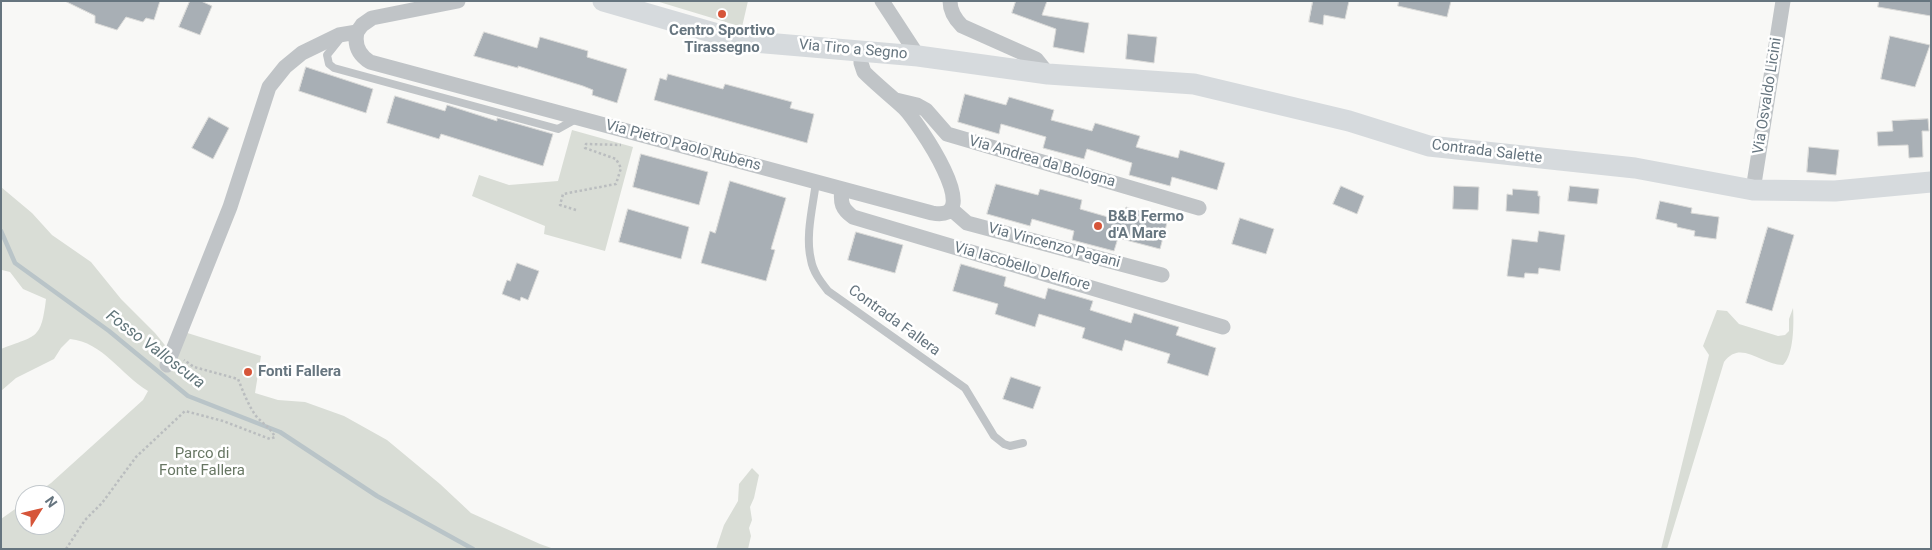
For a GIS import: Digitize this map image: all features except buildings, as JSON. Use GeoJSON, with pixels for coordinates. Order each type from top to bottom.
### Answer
{"type":"FeatureCollection","features":[{"type":"Feature","properties":{"kind":"main road","name":"Via Tiro a Segno"},"geometry":{"type":"LineString","coordinates":[[603,1],[742,41],[918,56],[1048,74]]}},
{"type":"Feature","properties":{"kind":"main road","name":"Contrada Salette"},"geometry":{"type":"LineString","coordinates":[[1048,74],[1194,84],[1349,121],[1429,146],[1635,168],[1753,190],[1834,191],[1931,182]]}},
{"type":"Feature","properties":{"kind":"street"},"geometry":{"type":"LineString","coordinates":[[170,358],[230,206],[269,87],[285,68],[302,53],[339,35],[352,32],[372,18],[458,1]]}},
{"type":"Feature","properties":{"kind":"street"},"geometry":{"type":"LineString","coordinates":[[882,1],[918,56]]}},
{"type":"Feature","properties":{"kind":"street"},"geometry":{"type":"LineString","coordinates":[[950,1],[951,11],[955,20],[962,26],[1036,59],[1048,74]]}},
{"type":"Feature","properties":{"kind":"street","name":"Via Osvaldo Licini"},"geometry":{"type":"LineString","coordinates":[[1753,190],[1783,1]]}},
{"type":"Feature","properties":{"kind":"street","name":"Via Pietro Paolo Rubens"},"geometry":{"type":"LineString","coordinates":[[352,32],[356,38],[358,50],[364,59],[370,62],[935,214],[944,214],[951,208]]}},
{"type":"Feature","properties":{"kind":"street"},"geometry":{"type":"LineString","coordinates":[[861,51],[861,63],[864,72],[908,112],[921,129],[954,194],[951,208]]}},
{"type":"Feature","properties":{"kind":"street","name":"Via Andrea da Bologna"},"geometry":{"type":"LineString","coordinates":[[895,100],[917,105],[926,110],[947,134],[1199,208]]}},
{"type":"Feature","properties":{"kind":"street","name":"Via Iacobello Delfiore"},"geometry":{"type":"LineString","coordinates":[[842,189],[841,204],[845,211],[853,217],[1223,326]]}},
{"type":"Feature","properties":{"kind":"street","name":"Via Vincenzo Pagani"},"geometry":{"type":"LineString","coordinates":[[951,208],[967,223],[1162,275]]}},
{"type":"Feature","properties":{"kind":"lane"},"geometry":{"type":"LineString","coordinates":[[352,32],[331,49],[327,55],[329,64],[334,68],[558,129],[578,118]]}},
{"type":"Feature","properties":{"kind":"lane","name":"Contrada Fallera"},"geometry":{"type":"LineString","coordinates":[[816,182],[810,238],[811,260],[819,279],[828,290],[965,388],[994,436],[1010,446],[1023,443]]}},
{"type":"Feature","properties":{"kind":"path"},"geometry":{"type":"LineString","coordinates":[[576,210],[560,205],[563,194],[616,184],[621,168],[616,159],[585,148],[586,144],[628,146]]}},
{"type":"Feature","properties":{"kind":"path"},"geometry":{"type":"LineString","coordinates":[[66,549],[86,520],[102,503],[136,457],[186,411],[223,421],[270,439],[275,437],[271,428],[257,417],[238,379],[194,367],[170,358]]}},
{"type":"Feature","properties":{"kind":"green space","name":"Centro Sportivo Tirassegno"},"geometry":{"type":"Polygon","coordinates":[[[656,1],[748,1],[742,27],[656,1]]]}},
{"type":"Feature","properties":{"kind":"green space"},"geometry":{"type":"Polygon","coordinates":[[[572,130],[633,147],[605,251],[544,234],[545,226],[472,196],[479,175],[509,185],[558,181],[572,130]]]}},
{"type":"Feature","properties":{"kind":"green space","name":"Parco di Fonte Fallera"},"geometry":{"type":"Polygon","coordinates":[[[1,187],[32,213],[52,235],[91,262],[121,299],[155,333],[173,355],[181,331],[261,356],[255,393],[278,400],[305,402],[344,416],[387,440],[440,484],[471,513],[554,549],[1,549],[1,519],[15,509],[15,535],[65,535],[65,485],[48,485],[143,400],[148,391],[92,346],[82,341],[70,339],[54,359],[16,378],[1,391],[1,349],[30,338],[35,334],[42,322],[46,299],[23,289],[10,272],[2,270],[1,187]]]}},
{"type":"Feature","properties":{"kind":"green space"},"geometry":{"type":"Polygon","coordinates":[[[1793,308],[1791,347],[1787,360],[1783,365],[1744,353],[1737,353],[1724,362],[1667,549],[1661,549],[1709,355],[1703,346],[1717,310],[1727,311],[1739,324],[1778,336],[1785,335],[1789,331],[1789,319],[1793,308]]]}},
{"type":"Feature","properties":{"kind":"green space"},"geometry":{"type":"Polygon","coordinates":[[[752,468],[759,475],[750,507],[752,520],[749,528],[751,536],[748,549],[716,549],[724,525],[738,501],[739,484],[752,468]]]}},
{"type":"Feature","properties":{"kind":"waterway","name":"Fosso Valloscura"},"geometry":{"type":"LineString","coordinates":[[1,231],[15,263],[109,331],[188,396],[280,432],[377,496],[473,549]]}},
{"type":"Feature","properties":{"kind":"place","name":"Centro Sportivo Tirassegno"},"geometry":{"type":"Point","coordinates":[722,14]}},
{"type":"Feature","properties":{"kind":"place","name":"B&B Fermo d'A Mare"},"geometry":{"type":"Point","coordinates":[1098,226]}},
{"type":"Feature","properties":{"kind":"place","name":"Fonti Fallera"},"geometry":{"type":"Point","coordinates":[248,372]}}]}
